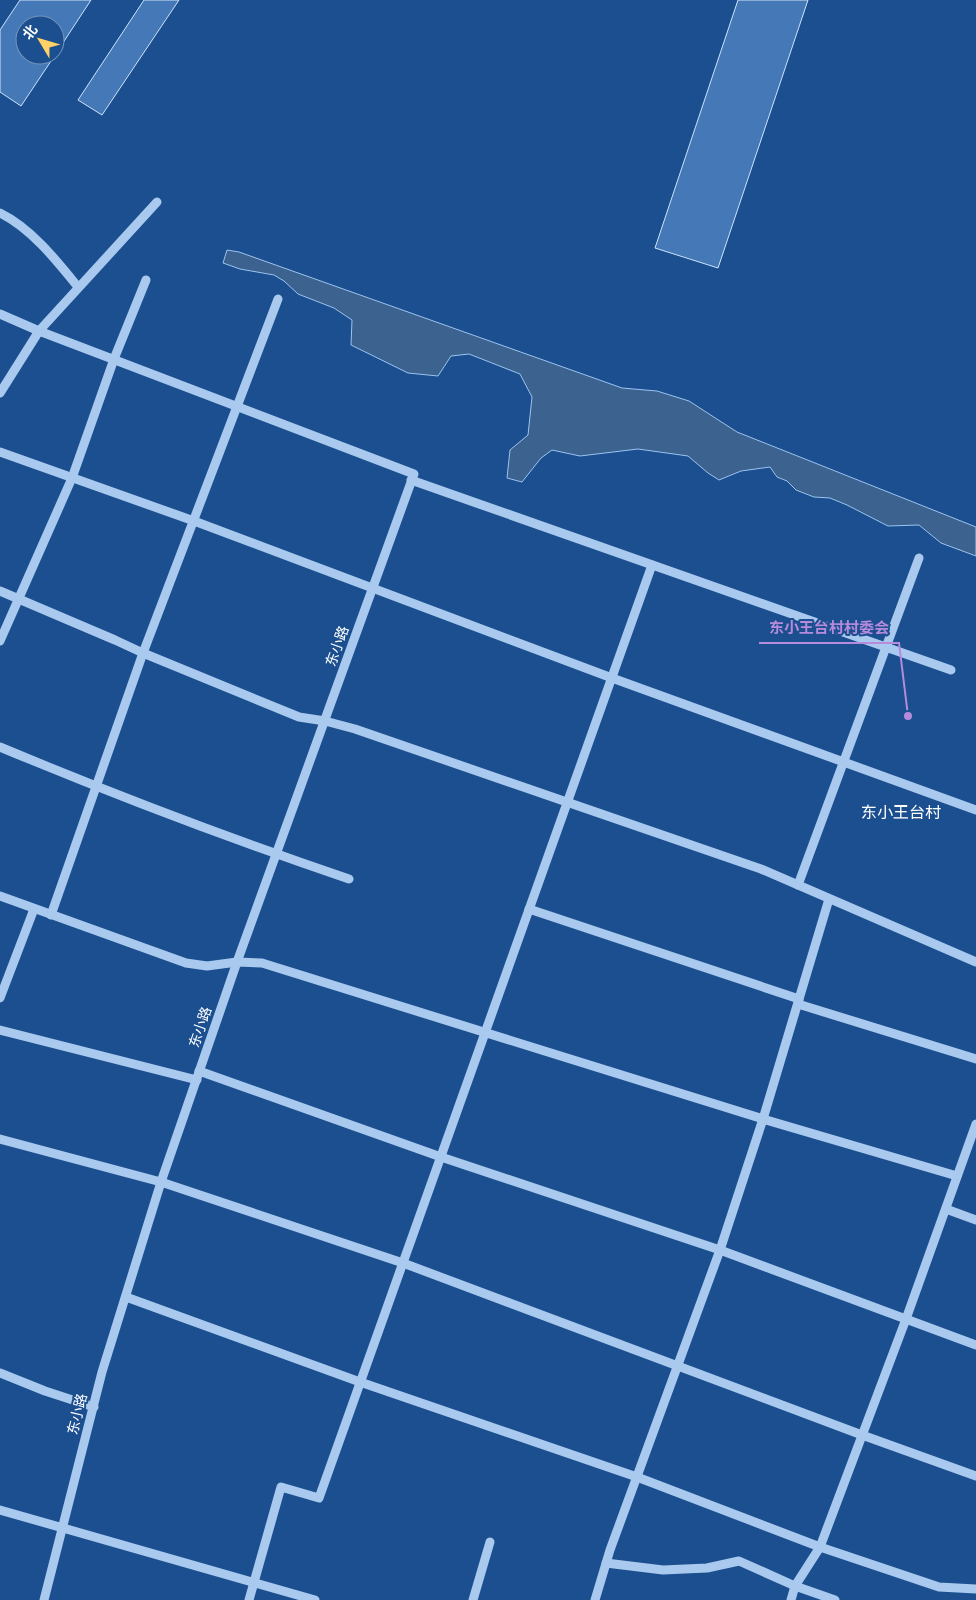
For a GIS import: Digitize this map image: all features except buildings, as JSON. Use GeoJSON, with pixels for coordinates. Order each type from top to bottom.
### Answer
{"type":"FeatureCollection","features":[{"type":"Feature","properties":{"kind":"street"},"geometry":{"type":"LineString","coordinates":[[0,392],[39,330],[157,202]]}},
{"type":"Feature","properties":{"kind":"street"},"geometry":{"type":"LineString","coordinates":[[0,213],[12,219],[52,255],[78,287]]}},
{"type":"Feature","properties":{"kind":"street"},"geometry":{"type":"LineString","coordinates":[[0,641],[72,478],[114,359],[146,280]]}},
{"type":"Feature","properties":{"kind":"street"},"geometry":{"type":"LineString","coordinates":[[51,915],[143,654],[278,299]]}},
{"type":"Feature","properties":{"kind":"street"},"geometry":{"type":"LineString","coordinates":[[0,314],[413,477],[951,670]]}},
{"type":"Feature","properties":{"kind":"street"},"geometry":{"type":"LineString","coordinates":[[0,452],[194,521],[612,678],[976,810]]}},
{"type":"Feature","properties":{"kind":"street","name":"东小路"},"geometry":{"type":"LineString","coordinates":[[44,1600],[102,1372],[161,1182],[237,962],[413,477]]}},
{"type":"Feature","properties":{"kind":"street"},"geometry":{"type":"LineString","coordinates":[[798,885],[919,558]]}},
{"type":"Feature","properties":{"kind":"street"},"geometry":{"type":"LineString","coordinates":[[249,1600],[281,1487],[319,1498],[652,564]]}},
{"type":"Feature","properties":{"kind":"street"},"geometry":{"type":"LineString","coordinates":[[0,591],[115,640],[143,654],[299,717],[325,721],[355,729],[761,870],[976,962]]}},
{"type":"Feature","properties":{"kind":"street"},"geometry":{"type":"LineString","coordinates":[[0,747],[96,787],[349,879]]}},
{"type":"Feature","properties":{"kind":"street"},"geometry":{"type":"LineString","coordinates":[[0,896],[186,963],[207,966],[237,962],[262,963],[763,1119],[957,1176]]}},
{"type":"Feature","properties":{"kind":"street"},"geometry":{"type":"LineString","coordinates":[[595,1600],[606,1563],[720,1250],[763,1119],[829,899]]}},
{"type":"Feature","properties":{"kind":"street"},"geometry":{"type":"LineString","coordinates":[[0,998],[34,909]]}},
{"type":"Feature","properties":{"kind":"street"},"geometry":{"type":"LineString","coordinates":[[530,909],[976,1059]]}},
{"type":"Feature","properties":{"kind":"street"},"geometry":{"type":"LineString","coordinates":[[0,1030],[198,1075],[720,1250],[976,1345]]}},
{"type":"Feature","properties":{"kind":"street"},"geometry":{"type":"LineString","coordinates":[[791,1600],[795,1586],[820,1547],[906,1319],[976,1124]]}},
{"type":"Feature","properties":{"kind":"street"},"geometry":{"type":"LineString","coordinates":[[0,1139],[161,1182],[403,1263],[976,1476]]}},
{"type":"Feature","properties":{"kind":"street"},"geometry":{"type":"LineString","coordinates":[[946,1209],[976,1220]]}},
{"type":"Feature","properties":{"kind":"street"},"geometry":{"type":"LineString","coordinates":[[126,1297],[360,1382],[637,1478],[820,1547],[939,1587],[976,1589]]}},
{"type":"Feature","properties":{"kind":"street"},"geometry":{"type":"LineString","coordinates":[[0,1373],[94,1407]]}},
{"type":"Feature","properties":{"kind":"street"},"geometry":{"type":"LineString","coordinates":[[0,1510],[315,1600]]}},
{"type":"Feature","properties":{"kind":"street"},"geometry":{"type":"LineString","coordinates":[[473,1600],[490,1542]]}},
{"type":"Feature","properties":{"kind":"street"},"geometry":{"type":"LineString","coordinates":[[606,1563],[663,1570],[707,1568],[740,1561],[795,1586],[835,1600]]}},
{"type":"Feature","properties":{"kind":"water"},"geometry":{"type":"Polygon","coordinates":[[[227,250],[239,252],[622,388],[657,391],[689,401],[737,432],[976,527],[976,556],[941,543],[919,525],[888,526],[830,498],[814,497],[796,490],[787,481],[777,477],[770,467],[741,471],[719,480],[688,456],[638,449],[580,456],[552,450],[541,458],[522,482],[507,478],[510,450],[528,435],[532,397],[520,374],[469,354],[451,356],[438,376],[408,373],[351,345],[352,320],[334,308],[298,294],[284,281],[274,275],[240,269],[223,263],[227,250]]]}},
{"type":"Feature","properties":{"kind":"place","name":"东小王台村村委会"},"geometry":{"type":"Point","coordinates":[908,716]}},
{"type":"Feature","properties":{"kind":"district","name":"东小王台村"},"geometry":{"type":"Point","coordinates":[901,812]}}]}
